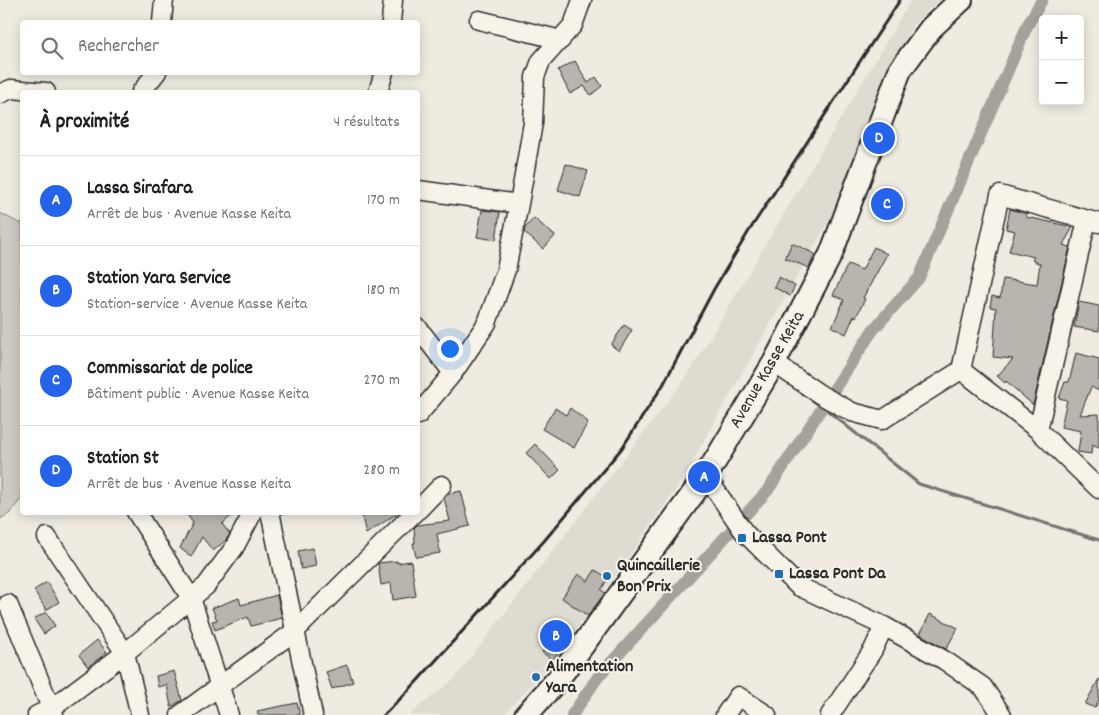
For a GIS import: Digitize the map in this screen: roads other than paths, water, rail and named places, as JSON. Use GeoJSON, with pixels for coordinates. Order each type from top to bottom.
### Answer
{"type":"FeatureCollection","features":[{"type":"Feature","properties":{"kind":"main road","name":"Avenue Kasse Keita"},"geometry":{"type":"LineString","coordinates":[[526,715],[558,679],[706,476],[774,363],[831,254],[900,70],[931,28],[961,0]]}},
{"type":"Feature","properties":{"kind":"street"},"geometry":{"type":"LineString","coordinates":[[162,20],[164,0]]}},
{"type":"Feature","properties":{"kind":"street"},"geometry":{"type":"LineString","coordinates":[[391,20],[393,0]]}},
{"type":"Feature","properties":{"kind":"street"},"geometry":{"type":"LineString","coordinates":[[420,413],[453,373],[488,324],[506,270],[520,204],[533,123],[535,77],[541,61],[573,25],[582,0]]}},
{"type":"Feature","properties":{"kind":"street"},"geometry":{"type":"LineString","coordinates":[[479,20],[561,40]]}},
{"type":"Feature","properties":{"kind":"street"},"geometry":{"type":"LineString","coordinates":[[143,90],[155,75]]}},
{"type":"Feature","properties":{"kind":"street"},"geometry":{"type":"LineString","coordinates":[[379,90],[383,75]]}},
{"type":"Feature","properties":{"kind":"street"},"geometry":{"type":"LineString","coordinates":[[0,94],[11,88],[28,90]]}},
{"type":"Feature","properties":{"kind":"street"},"geometry":{"type":"LineString","coordinates":[[420,190],[520,204]]}},
{"type":"Feature","properties":{"kind":"street"},"geometry":{"type":"LineString","coordinates":[[774,363],[822,395],[852,412],[882,420],[961,370],[1000,195],[1093,221],[1038,430]]}},
{"type":"Feature","properties":{"kind":"street"},"geometry":{"type":"LineString","coordinates":[[420,331],[453,373]]}},
{"type":"Feature","properties":{"kind":"street"},"geometry":{"type":"LineString","coordinates":[[961,370],[1038,430],[1099,489]]}},
{"type":"Feature","properties":{"kind":"street"},"geometry":{"type":"LineString","coordinates":[[706,476],[744,532],[798,586],[884,626],[944,660],[983,687],[1002,715]]}},
{"type":"Feature","properties":{"kind":"street"},"geometry":{"type":"LineString","coordinates":[[420,508],[442,485]]}},
{"type":"Feature","properties":{"kind":"street"},"geometry":{"type":"LineString","coordinates":[[138,515],[192,598],[229,715]]}},
{"type":"Feature","properties":{"kind":"street"},"geometry":{"type":"LineString","coordinates":[[271,515],[313,715]]}},
{"type":"Feature","properties":{"kind":"street"},"geometry":{"type":"LineString","coordinates":[[180,715],[295,631],[412,515]]}},
{"type":"Feature","properties":{"kind":"street"},"geometry":{"type":"LineString","coordinates":[[8,604],[48,713],[206,586],[234,548],[245,517]]}},
{"type":"Feature","properties":{"kind":"street"},"geometry":{"type":"LineString","coordinates":[[47,537],[125,652],[140,715]]}},
{"type":"Feature","properties":{"kind":"street"},"geometry":{"type":"LineString","coordinates":[[830,715],[872,650],[884,626]]}},
{"type":"Feature","properties":{"kind":"street"},"geometry":{"type":"LineString","coordinates":[[725,715],[738,696],[767,715]]}},
{"type":"Feature","properties":{"kind":"waterway"},"geometry":{"type":"LineString","coordinates":[[572,715],[598,677],[768,490],[873,330],[919,278],[1027,26],[1042,0]]}},
{"type":"Feature","properties":{"kind":"waterway"},"geometry":{"type":"LineString","coordinates":[[823,407],[919,484],[1099,540]]}},
{"type":"Feature","properties":{"kind":"railway"},"geometry":{"type":"LineString","coordinates":[[384,715],[410,689],[544,541],[622,448],[663,385],[714,289],[749,231],[900,0]]}},
{"type":"Feature","properties":{"kind":"place","name":"Station St"},"geometry":{"type":"Point","coordinates":[879,138]}},
{"type":"Feature","properties":{"kind":"place","name":"Commissariat de police"},"geometry":{"type":"Point","coordinates":[887,204]}},
{"type":"Feature","properties":{"kind":"place","name":"Lassa Sirafara"},"geometry":{"type":"Point","coordinates":[704,477]}},
{"type":"Feature","properties":{"kind":"place","name":"Lassa Pont"},"geometry":{"type":"Point","coordinates":[742,538]}},
{"type":"Feature","properties":{"kind":"place","name":"Lassa Pont Da"},"geometry":{"type":"Point","coordinates":[779,574]}},
{"type":"Feature","properties":{"kind":"place","name":"Quincaillerie Bon Prix"},"geometry":{"type":"Point","coordinates":[607,576]}},
{"type":"Feature","properties":{"kind":"place","name":"Station Yara Service"},"geometry":{"type":"Point","coordinates":[556,636]}},
{"type":"Feature","properties":{"kind":"place","name":"Alimentation Yara"},"geometry":{"type":"Point","coordinates":[536,677]}}]}
